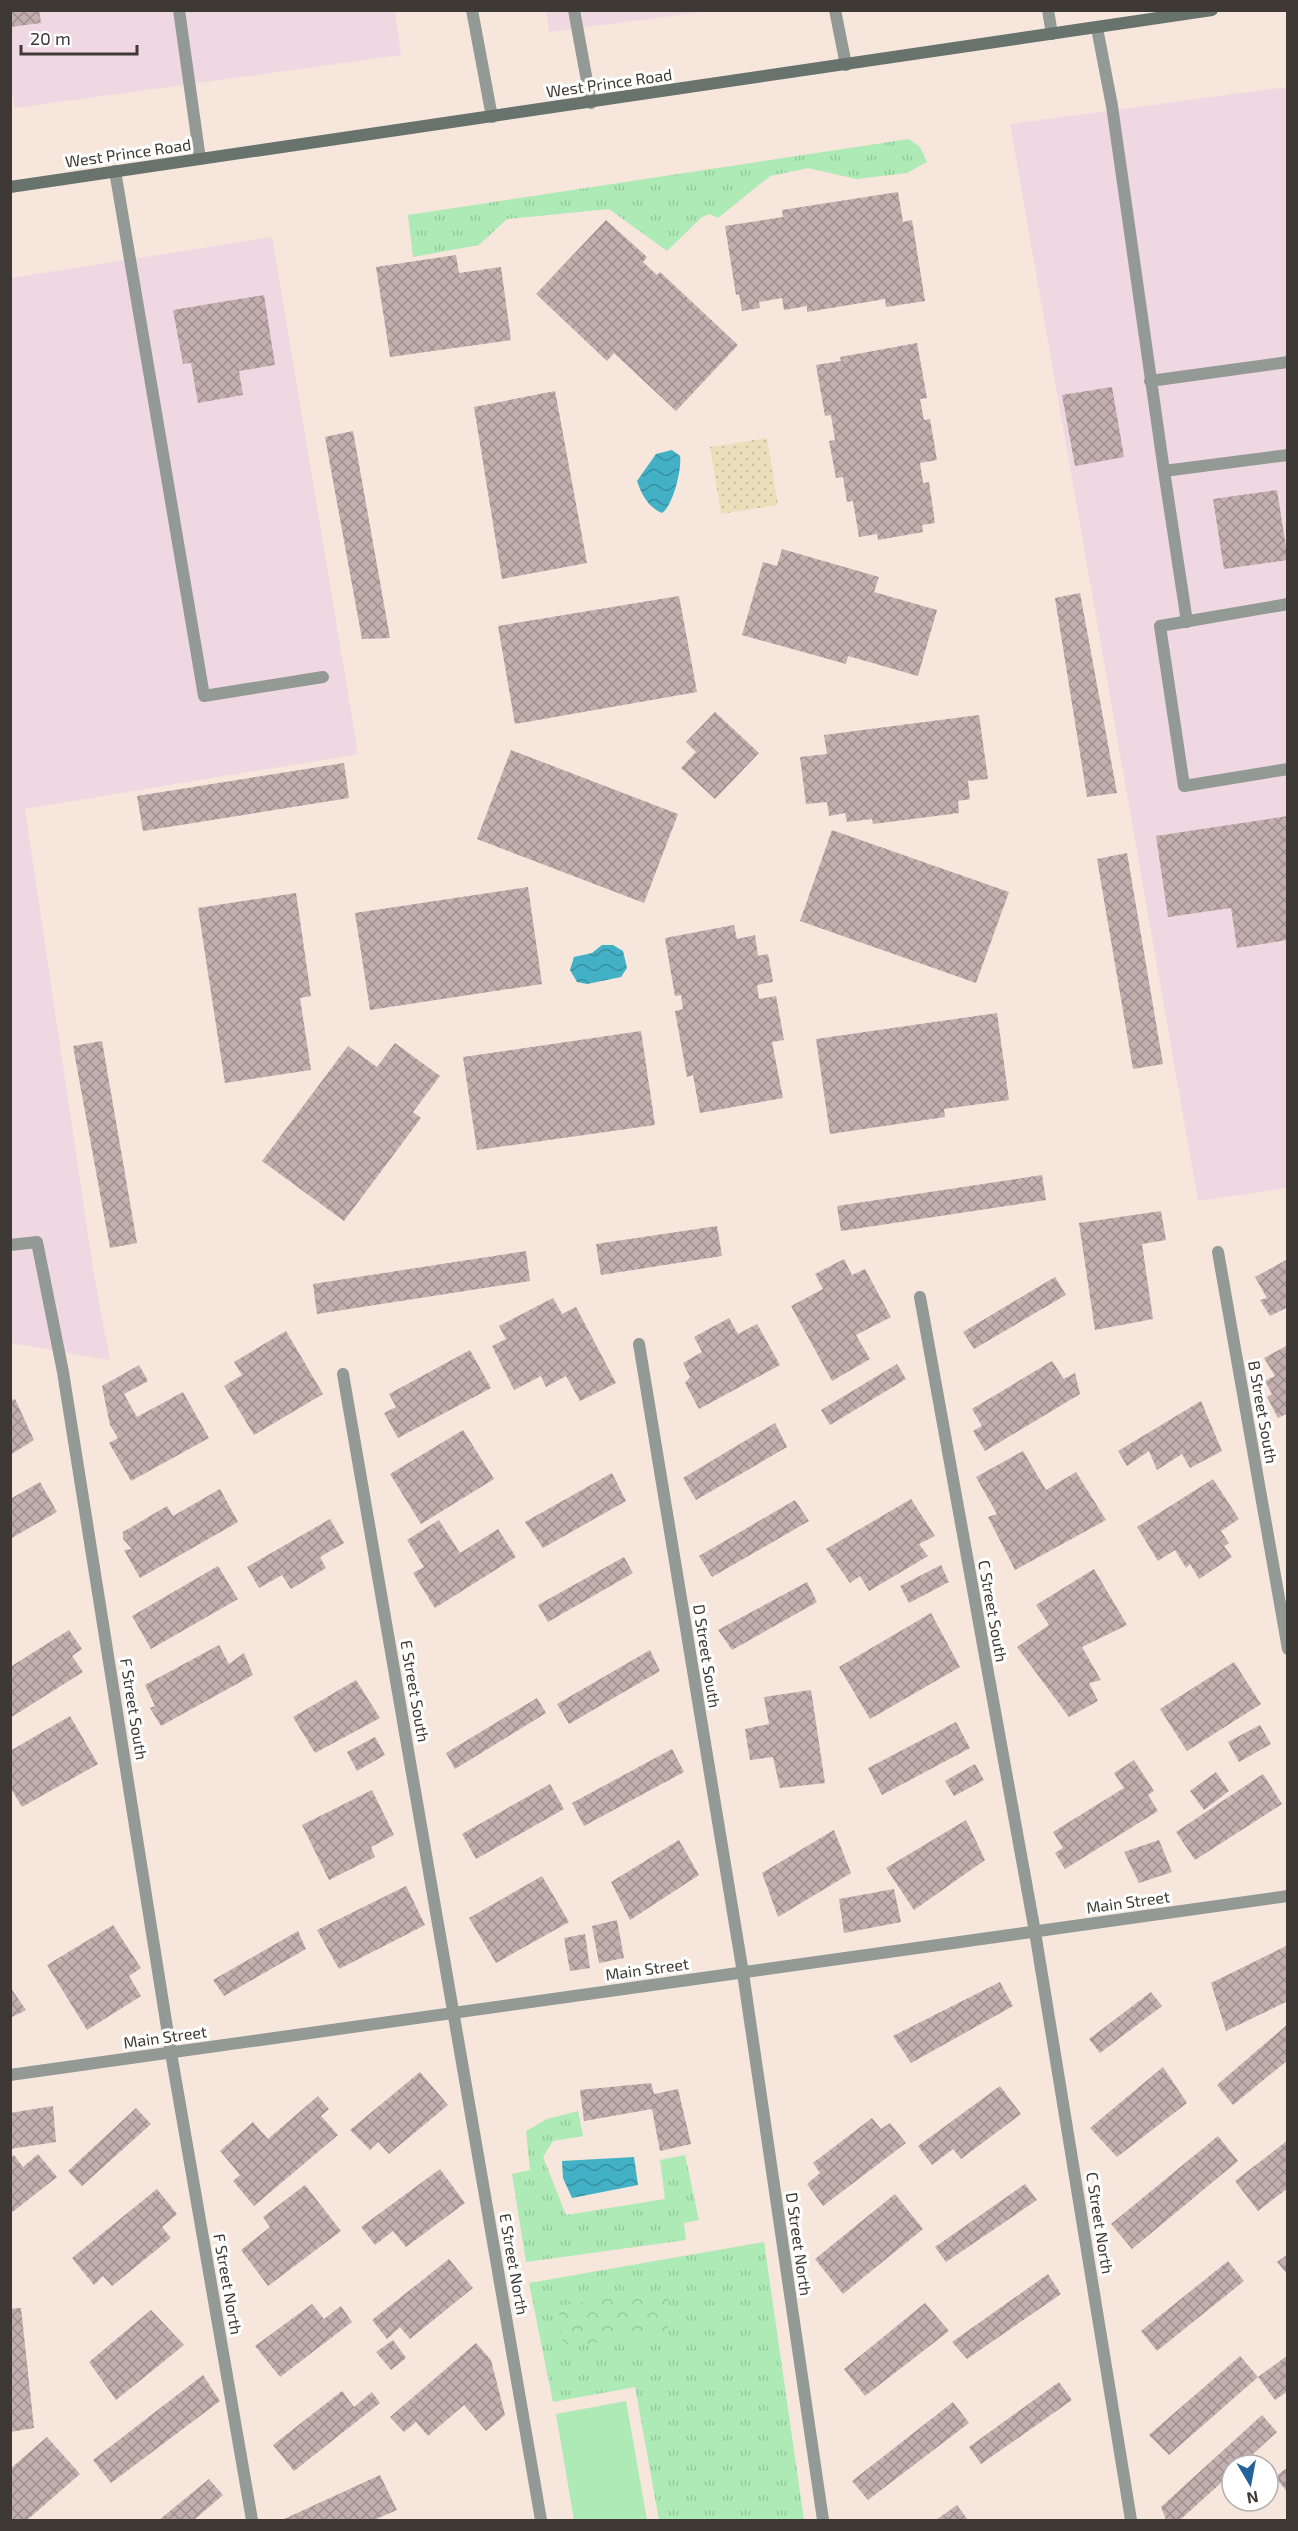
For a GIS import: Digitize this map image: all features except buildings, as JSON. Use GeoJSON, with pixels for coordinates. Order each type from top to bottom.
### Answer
{"type":"FeatureCollection","features":[{"type":"Feature","properties":{"kind":"main road","name":"West Prince Road"},"geometry":{"type":"LineString","coordinates":[[10,187],[1212,10]]}},
{"type":"Feature","properties":{"kind":"street"},"geometry":{"type":"LineString","coordinates":[[179,10],[200,159]]}},
{"type":"Feature","properties":{"kind":"street"},"geometry":{"type":"LineString","coordinates":[[472,10],[492,117]]}},
{"type":"Feature","properties":{"kind":"street"},"geometry":{"type":"LineString","coordinates":[[574,10],[591,103]]}},
{"type":"Feature","properties":{"kind":"street"},"geometry":{"type":"LineString","coordinates":[[835,10],[846,65]]}},
{"type":"Feature","properties":{"kind":"street"},"geometry":{"type":"LineString","coordinates":[[1048,10],[1052,34]]}},
{"type":"Feature","properties":{"kind":"street"},"geometry":{"type":"LineString","coordinates":[[1097,28],[1112,106],[1150,381],[1187,622]]}},
{"type":"Feature","properties":{"kind":"street"},"geometry":{"type":"LineString","coordinates":[[115,171],[204,696],[323,677]]}},
{"type":"Feature","properties":{"kind":"street"},"geometry":{"type":"LineString","coordinates":[[1150,381],[1287,362]]}},
{"type":"Feature","properties":{"kind":"street"},"geometry":{"type":"LineString","coordinates":[[1164,471],[1287,455]]}},
{"type":"Feature","properties":{"kind":"street"},"geometry":{"type":"LineString","coordinates":[[1287,604],[1161,626],[1184,786],[1287,769]]}},
{"type":"Feature","properties":{"kind":"street","name":"F Street South"},"geometry":{"type":"LineString","coordinates":[[10,1245],[37,1242],[63,1372],[171,2053]]}},
{"type":"Feature","properties":{"kind":"street","name":"B Street South"},"geometry":{"type":"LineString","coordinates":[[1218,1252],[1287,1649]]}},
{"type":"Feature","properties":{"kind":"street","name":"C Street South"},"geometry":{"type":"LineString","coordinates":[[920,1297],[1035,1932]]}},
{"type":"Feature","properties":{"kind":"street","name":"D Street South"},"geometry":{"type":"LineString","coordinates":[[639,1344],[743,1973]]}},
{"type":"Feature","properties":{"kind":"street","name":"E Street South"},"geometry":{"type":"LineString","coordinates":[[344,1374],[454,2013]]}},
{"type":"Feature","properties":{"kind":"street","name":"Main Street"},"geometry":{"type":"LineString","coordinates":[[10,2075],[1287,1896]]}},
{"type":"Feature","properties":{"kind":"street","name":"C Street North"},"geometry":{"type":"LineString","coordinates":[[1035,1932],[1131,2520]]}},
{"type":"Feature","properties":{"kind":"street","name":"D Street North"},"geometry":{"type":"LineString","coordinates":[[743,1973],[823,2520]]}},
{"type":"Feature","properties":{"kind":"street","name":"E Street North"},"geometry":{"type":"LineString","coordinates":[[454,2013],[541,2520]]}},
{"type":"Feature","properties":{"kind":"street","name":"F Street North"},"geometry":{"type":"LineString","coordinates":[[171,2053],[252,2520]]}},
{"type":"Feature","properties":{"kind":"shaded area"},"geometry":{"type":"Polygon","coordinates":[[[546,10],[710,11],[549,32],[546,10]]]}},
{"type":"Feature","properties":{"kind":"shaded area"},"geometry":{"type":"Polygon","coordinates":[[[10,11],[395,11],[401,55],[15,108],[10,84],[10,11]]]}},
{"type":"Feature","properties":{"kind":"shaded area"},"geometry":{"type":"Polygon","coordinates":[[[1287,87],[1287,1188],[1198,1201],[1010,124],[1287,87]]]}},
{"type":"Feature","properties":{"kind":"shaded area"},"geometry":{"type":"Polygon","coordinates":[[[272,237],[358,754],[25,809],[94,1275],[110,1360],[11,1343],[11,278],[272,237]]]}},
{"type":"Feature","properties":{"kind":"green space"},"geometry":{"type":"Polygon","coordinates":[[[909,139],[920,147],[927,162],[907,173],[856,179],[808,168],[770,176],[718,218],[710,214],[702,217],[667,251],[609,209],[507,219],[479,245],[413,257],[408,215],[909,139]]]}},
{"type":"Feature","properties":{"kind":"green space"},"geometry":{"type":"Polygon","coordinates":[[[578,2111],[583,2136],[553,2141],[543,2157],[566,2215],[665,2199],[660,2160],[685,2155],[699,2220],[684,2223],[686,2240],[526,2262],[512,2174],[530,2170],[526,2131],[547,2119],[578,2111]]]}},
{"type":"Feature","properties":{"kind":"green space"},"geometry":{"type":"Polygon","coordinates":[[[764,2242],[804,2520],[659,2520],[635,2387],[553,2402],[529,2283],[764,2242]]]}},
{"type":"Feature","properties":{"kind":"green space"},"geometry":{"type":"Polygon","coordinates":[[[669,2290],[668,2333],[563,2347],[558,2306],[669,2290]]]}},
{"type":"Feature","properties":{"kind":"green space"},"geometry":{"type":"Polygon","coordinates":[[[626,2401],[647,2520],[574,2520],[556,2414],[626,2401]]]}},
{"type":"Feature","properties":{"kind":"sand"},"geometry":{"type":"Polygon","coordinates":[[[767,438],[778,505],[721,514],[710,447],[767,438]]]}},
{"type":"Feature","properties":{"kind":"water"},"geometry":{"type":"Polygon","coordinates":[[[672,450],[680,456],[680,469],[670,503],[662,513],[646,500],[637,481],[656,454],[672,450]]]}},
{"type":"Feature","properties":{"kind":"water"},"geometry":{"type":"Polygon","coordinates":[[[602,945],[613,945],[623,951],[627,968],[621,977],[587,984],[577,982],[570,970],[574,957],[592,953],[602,945]]]}},
{"type":"Feature","properties":{"kind":"water"},"geometry":{"type":"Polygon","coordinates":[[[634,2157],[638,2185],[572,2198],[563,2178],[562,2161],[634,2157]]]}}]}
